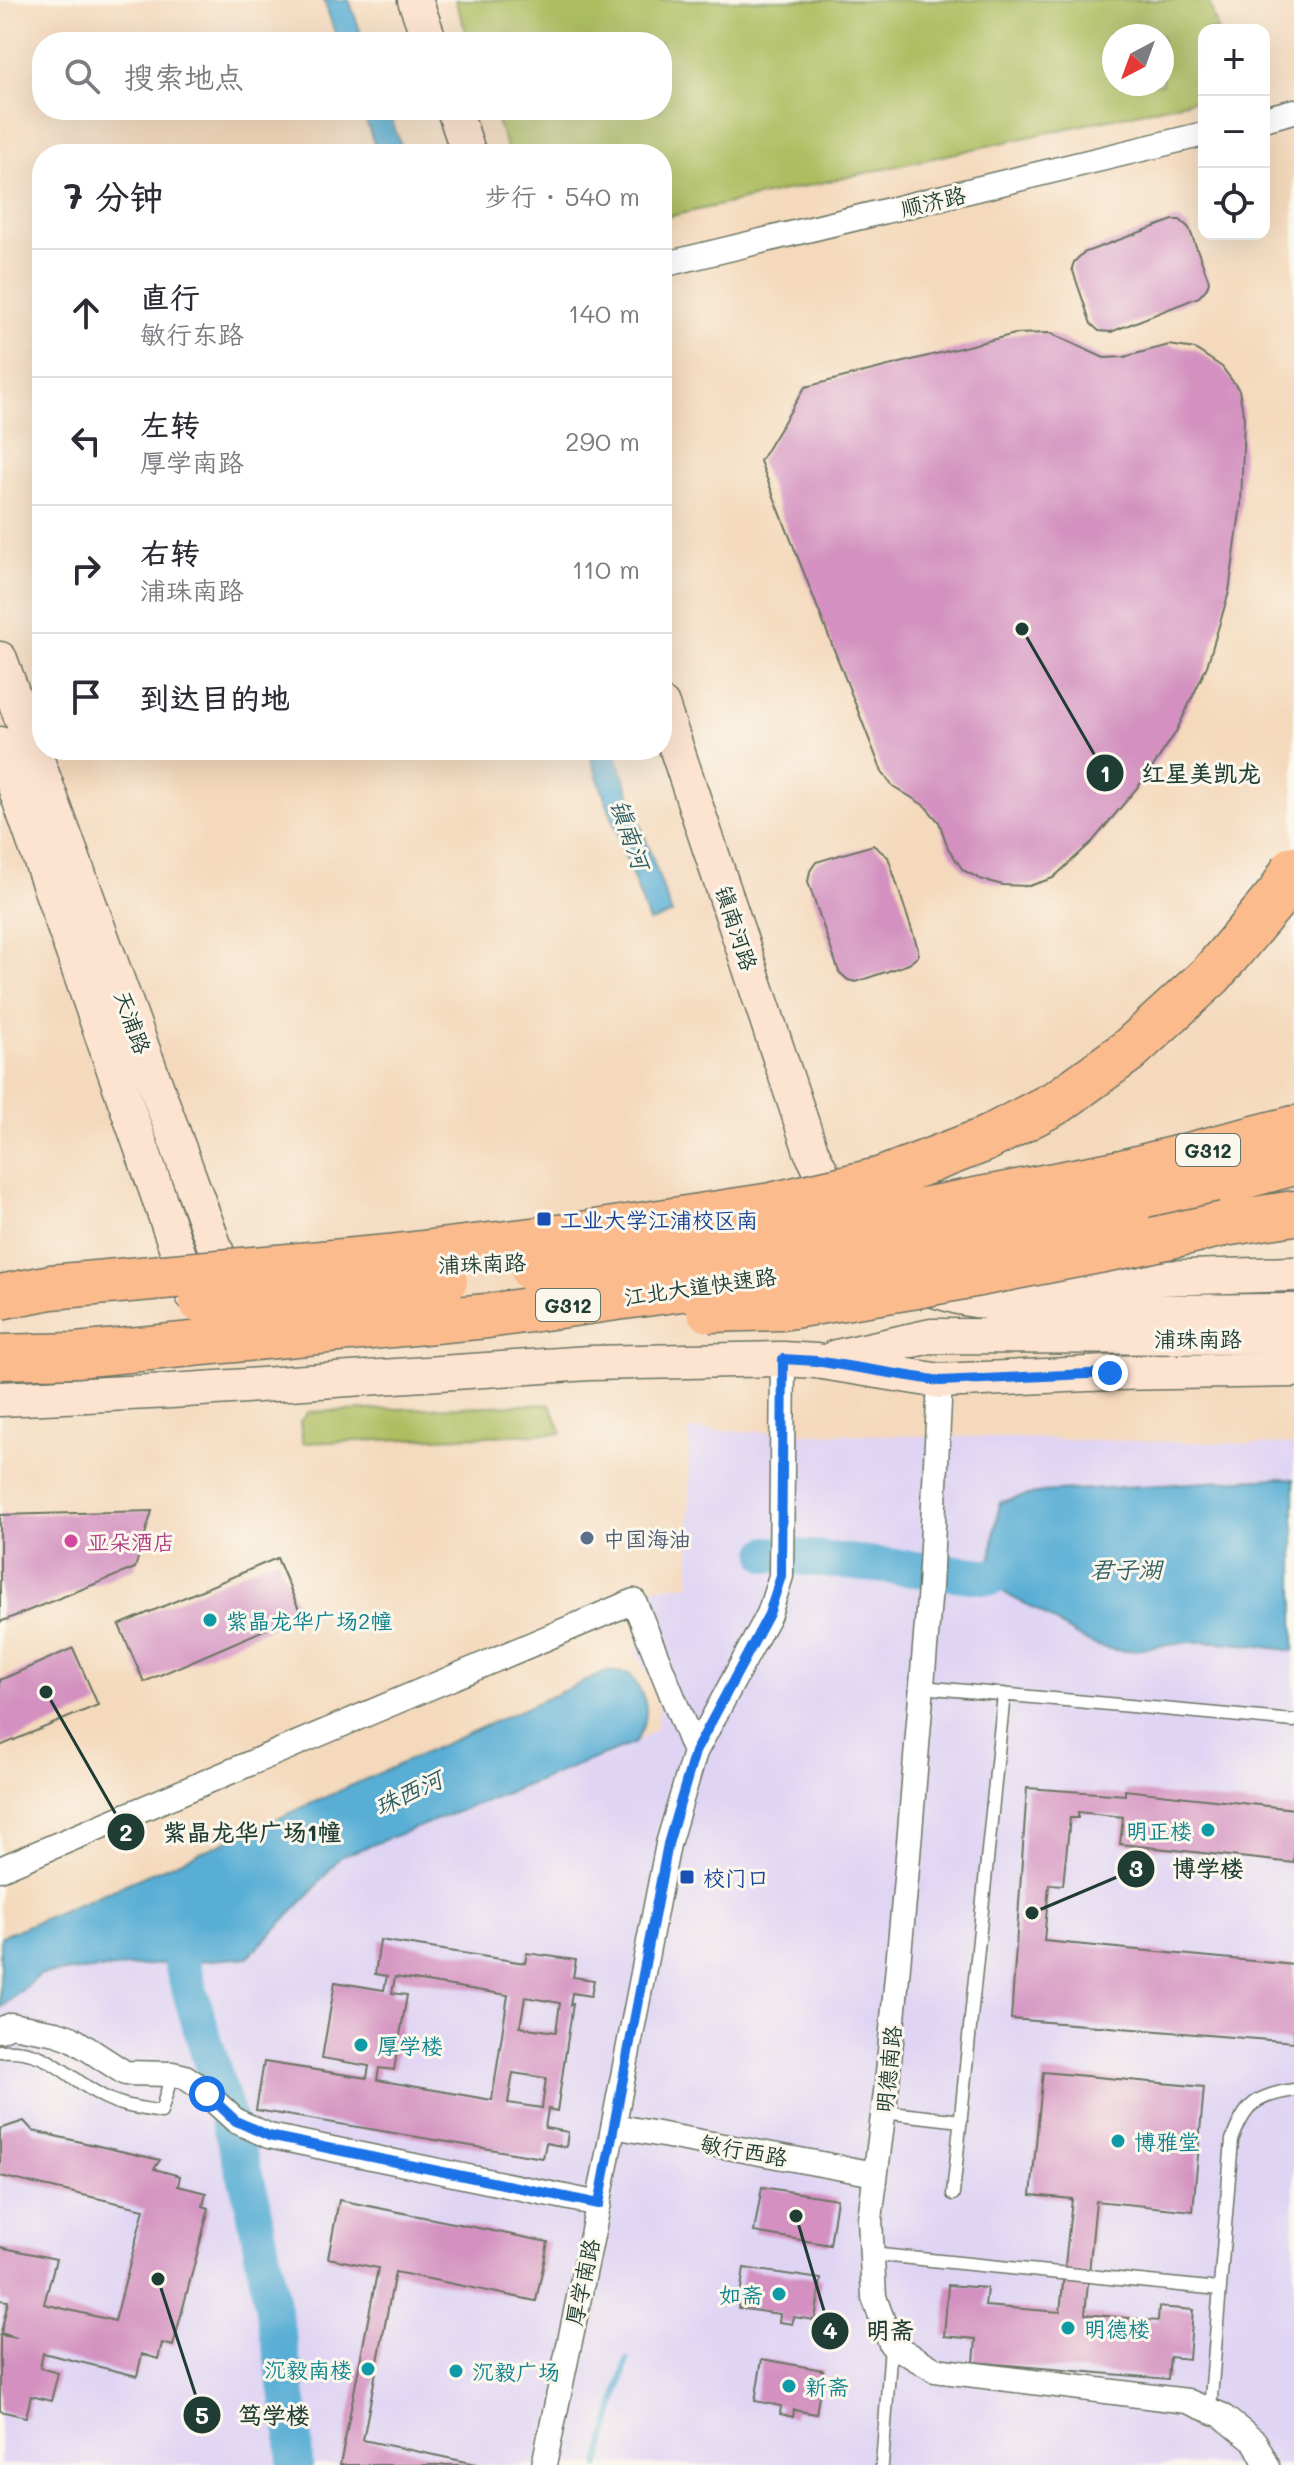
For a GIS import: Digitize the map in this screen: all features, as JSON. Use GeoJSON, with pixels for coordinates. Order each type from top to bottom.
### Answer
{"type":"FeatureCollection","features":[{"type":"Feature","properties":{"kind":"highway"},"geometry":{"type":"LineString","coordinates":[[0,1297],[51,1287],[388,1257],[575,1235],[772,1205],[879,1180],[984,1140],[1059,1101],[1128,1051],[1211,975],[1280,893],[1294,868]]}},
{"type":"Feature","properties":{"kind":"highway","name":"江北大道快速路"},"geometry":{"type":"LineString","coordinates":[[0,1314],[316,1296],[703,1252],[1122,1172],[1294,1128]]}},
{"type":"Feature","properties":{"kind":"highway","name":"江北大道快速路"},"geometry":{"type":"LineString","coordinates":[[0,1357],[76,1355],[487,1316],[768,1277],[935,1249],[1130,1207],[1294,1163]]}},
{"type":"Feature","properties":{"kind":"highway"},"geometry":{"type":"LineString","coordinates":[[487,1316],[781,1308],[933,1283],[1224,1224],[1294,1213]]}},
{"type":"Feature","properties":{"kind":"street"},"geometry":{"type":"LineString","coordinates":[[415,0],[426,32]]}},
{"type":"Feature","properties":{"kind":"street"},"geometry":{"type":"LineString","coordinates":[[1270,117],[1294,111]]}},
{"type":"Feature","properties":{"kind":"street"},"geometry":{"type":"LineString","coordinates":[[457,120],[466,144]]}},
{"type":"Feature","properties":{"kind":"street","name":"顺济路"},"geometry":{"type":"LineString","coordinates":[[672,263],[1198,135]]}},
{"type":"Feature","properties":{"kind":"street","name":"天浦路"},"geometry":{"type":"LineString","coordinates":[[0,659],[32,747]]}},
{"type":"Feature","properties":{"kind":"street","name":"镇南河路"},"geometry":{"type":"LineString","coordinates":[[672,735],[811,1151],[873,1273]]}},
{"type":"Feature","properties":{"kind":"street"},"geometry":{"type":"LineString","coordinates":[[0,744],[226,1387]]}},
{"type":"Feature","properties":{"kind":"street","name":"天浦路"},"geometry":{"type":"LineString","coordinates":[[37,760],[266,1384]]}},
{"type":"Feature","properties":{"kind":"street"},"geometry":{"type":"LineString","coordinates":[[795,1252],[811,1151]]}},
{"type":"Feature","properties":{"kind":"street","name":"浦珠南路"},"geometry":{"type":"LineString","coordinates":[[0,1280],[795,1252],[958,1297],[1050,1313],[1294,1311]]}},
{"type":"Feature","properties":{"kind":"street","name":"浦珠南路"},"geometry":{"type":"LineString","coordinates":[[958,1297],[1053,1281],[1294,1274]]}},
{"type":"Feature","properties":{"kind":"street","name":"浦珠南路"},"geometry":{"type":"LineString","coordinates":[[816,1361],[931,1336],[1294,1337]]}},
{"type":"Feature","properties":{"kind":"street","name":"浦珠南路"},"geometry":{"type":"LineString","coordinates":[[0,1399],[589,1363],[783,1359],[816,1361],[940,1381],[1110,1373],[1294,1370]]}},
{"type":"Feature","properties":{"kind":"street","name":"厚学南路"},"geometry":{"type":"LineString","coordinates":[[544,2465],[599,2204],[668,1844],[695,1752],[769,1614],[781,1576],[783,1359]]}},
{"type":"Feature","properties":{"kind":"street","name":"明德南路"},"geometry":{"type":"LineString","coordinates":[[891,2344],[874,2297],[870,2219],[883,2112],[922,1687],[940,1381]]}},
{"type":"Feature","properties":{"kind":"street"},"geometry":{"type":"LineString","coordinates":[[0,1869],[634,1601],[695,1752]]}},
{"type":"Feature","properties":{"kind":"street"},"geometry":{"type":"LineString","coordinates":[[0,2030],[11,2025],[56,2033],[71,2038],[125,2073],[172,2074],[197,2085],[236,2121],[269,2136],[599,2204]]}},
{"type":"Feature","properties":{"kind":"street","name":"敏行西路"},"geometry":{"type":"LineString","coordinates":[[614,2126],[875,2174]]}},
{"type":"Feature","properties":{"kind":"street"},"geometry":{"type":"LineString","coordinates":[[891,2344],[935,2370],[1187,2401],[1221,2415],[1255,2442],[1267,2465]]}},
{"type":"Feature","properties":{"kind":"lane"},"geometry":{"type":"LineString","coordinates":[[922,1687],[1294,1721]]}},
{"type":"Feature","properties":{"kind":"lane"},"geometry":{"type":"LineString","coordinates":[[953,2194],[1004,1694]]}},
{"type":"Feature","properties":{"kind":"lane"},"geometry":{"type":"LineString","coordinates":[[0,2051],[22,2050],[44,2057],[103,2097],[123,2105],[161,2112],[172,2074]]}},
{"type":"Feature","properties":{"kind":"lane"},"geometry":{"type":"LineString","coordinates":[[1210,2410],[1232,2140],[1244,2112],[1255,2100],[1272,2093],[1294,2090]]}},
{"type":"Feature","properties":{"kind":"lane"},"geometry":{"type":"LineString","coordinates":[[883,2112],[961,2121]]}},
{"type":"Feature","properties":{"kind":"lane"},"geometry":{"type":"LineString","coordinates":[[871,2254],[1219,2289]]}},
{"type":"Feature","properties":{"kind":"lane"},"geometry":{"type":"LineString","coordinates":[[882,2465],[891,2344]]}},
{"type":"Feature","properties":{"kind":"shaded area"},"geometry":{"type":"Polygon","coordinates":[[[689,1430],[1294,1445],[1294,2465],[0,2465],[0,2008],[41,1974],[248,1957],[305,1899],[340,1857],[635,1743],[657,1728],[660,1697],[636,1653],[650,1588],[690,1584],[689,1430]]]}},
{"type":"Feature","properties":{"kind":"green space"},"geometry":{"type":"Polygon","coordinates":[[[455,0],[1208,0],[1216,24],[1198,24],[1198,99],[672,216],[672,144],[505,144],[497,120],[672,120],[672,32],[466,32],[455,0]]]}},
{"type":"Feature","properties":{"kind":"green space"},"geometry":{"type":"Polygon","coordinates":[[[550,1404],[562,1433],[303,1443],[300,1422],[308,1412],[550,1404]]]}},
{"type":"Feature","properties":{"kind":"water"},"geometry":{"type":"Polygon","coordinates":[[[324,0],[349,0],[360,32],[335,32],[324,0]]]}},
{"type":"Feature","properties":{"kind":"water"},"geometry":{"type":"Polygon","coordinates":[[[366,120],[392,120],[400,144],[374,144],[366,120]]]}},
{"type":"Feature","properties":{"kind":"water","name":"镇南河"},"geometry":{"type":"Polygon","coordinates":[[[592,760],[618,760],[672,914],[649,922],[592,760]]]}},
{"type":"Feature","properties":{"kind":"water","name":"君子湖"},"geometry":{"type":"Polygon","coordinates":[[[1294,1479],[1294,1651],[1207,1642],[1135,1650],[1110,1649],[1080,1638],[1010,1596],[1000,1588],[993,1576],[992,1550],[1000,1502],[1041,1492],[1294,1479]]]}},
{"type":"Feature","properties":{"kind":"water","name":"珠西河"},"geometry":{"type":"Polygon","coordinates":[[[608,1671],[630,1674],[644,1701],[646,1715],[635,1743],[340,1857],[305,1899],[248,1957],[41,1974],[0,2008],[0,1937],[218,1845],[608,1671]]]}},
{"type":"Feature","properties":{"kind":"building"},"geometry":{"type":"Polygon","coordinates":[[[1180,220],[1189,228],[1209,281],[1207,288],[1199,297],[1111,332],[1099,331],[1091,324],[1072,268],[1074,262],[1083,253],[1180,220]]]}},
{"type":"Feature","properties":{"kind":"building"},"geometry":{"type":"Polygon","coordinates":[[[1050,333],[1104,358],[1124,357],[1169,345],[1195,349],[1222,367],[1239,390],[1244,418],[1241,504],[1229,592],[1207,666],[1176,732],[1146,777],[1093,841],[1053,878],[1029,886],[1003,885],[980,879],[963,870],[948,848],[939,822],[925,806],[893,786],[882,772],[760,461],[805,387],[1015,334],[1050,333]]]}},
{"type":"Feature","properties":{"kind":"building"},"geometry":{"type":"Polygon","coordinates":[[[873,845],[888,857],[918,956],[909,964],[856,982],[839,972],[808,882],[816,862],[873,845]]]}},
{"type":"Feature","properties":{"kind":"building","name":"亚朵酒店"},"geometry":{"type":"Polygon","coordinates":[[[152,1511],[135,1568],[0,1622],[0,1515],[152,1511]]]}},
{"type":"Feature","properties":{"kind":"building","name":"紫晶龙华广场2幢"},"geometry":{"type":"Polygon","coordinates":[[[277,1558],[301,1614],[144,1682],[119,1625],[277,1558]]]}},
{"type":"Feature","properties":{"kind":"building"},"geometry":{"type":"Polygon","coordinates":[[[73,1648],[98,1705],[0,1746],[0,1680],[73,1648]]]}},
{"type":"Feature","properties":{"kind":"building"},"geometry":{"type":"Polygon","coordinates":[[[1027,1788],[1125,1795],[1125,1790],[1294,1809],[1294,1863],[1120,1844],[1123,1817],[1078,1812],[1078,1818],[1070,1818],[1063,1885],[1049,1884],[1044,1941],[1294,1965],[1294,2042],[1011,2019],[1027,1788]]]}},
{"type":"Feature","properties":{"kind":"building","name":"厚学楼"},"geometry":{"type":"Polygon","coordinates":[[[380,1940],[525,1963],[527,1953],[576,1960],[573,1977],[594,1980],[591,1996],[572,1993],[557,2111],[548,2109],[545,2128],[568,2132],[566,2147],[546,2143],[543,2158],[256,2110],[264,2062],[367,2078],[369,2066],[322,2058],[335,1982],[384,1990],[387,1976],[375,1974],[380,1940]],[[395,1977],[392,1993],[407,1995],[394,2070],[379,2068],[377,2080],[492,2100],[508,1995],[395,1977]],[[525,1997],[520,2027],[556,2032],[560,2003],[525,1997]],[[513,2073],[508,2103],[542,2108],[546,2078],[513,2073]]]}},
{"type":"Feature","properties":{"kind":"building"},"geometry":{"type":"Polygon","coordinates":[[[1043,2072],[1204,2087],[1193,2211],[1096,2201],[1085,2314],[1158,2321],[1159,2307],[1193,2310],[1189,2359],[1170,2357],[1168,2379],[974,2362],[976,2339],[944,2336],[948,2285],[987,2288],[985,2306],[1060,2312],[1072,2199],[1031,2195],[1043,2072]]]}},
{"type":"Feature","properties":{"kind":"building"},"geometry":{"type":"Polygon","coordinates":[[[24,2121],[33,2131],[160,2160],[154,2169],[180,2176],[178,2186],[206,2193],[203,2206],[209,2208],[173,2346],[162,2343],[158,2359],[142,2354],[137,2376],[43,2353],[40,2368],[58,2373],[51,2401],[31,2396],[26,2417],[0,2411],[0,2335],[17,2338],[1,2333],[8,2301],[0,2300],[0,2247],[56,2259],[44,2304],[115,2321],[144,2209],[0,2176],[0,2129],[24,2121]]]}},
{"type":"Feature","properties":{"kind":"building"},"geometry":{"type":"Polygon","coordinates":[[[762,2187],[837,2199],[830,2245],[754,2232],[762,2187]]]}},
{"type":"Feature","properties":{"kind":"building","name":"沉毅南楼"},"geometry":{"type":"Polygon","coordinates":[[[339,2200],[548,2242],[536,2301],[395,2272],[363,2440],[481,2465],[340,2465],[378,2268],[328,2258],[339,2200]]]}},
{"type":"Feature","properties":{"kind":"building","name":"如斋"},"geometry":{"type":"Polygon","coordinates":[[[744,2268],[821,2279],[815,2320],[794,2317],[792,2324],[779,2322],[780,2314],[738,2308],[744,2268]]]}},
{"type":"Feature","properties":{"kind":"building","name":"新斋"},"geometry":{"type":"Polygon","coordinates":[[[762,2359],[823,2370],[816,2414],[794,2410],[793,2417],[780,2414],[781,2406],[755,2401],[762,2359]]]}},
{"type":"Feature","properties":{"kind":"waterway"},"geometry":{"type":"LineString","coordinates":[[769,1554],[993,1577]]}},
{"type":"Feature","properties":{"kind":"waterway"},"geometry":{"type":"LineString","coordinates":[[167,1915],[252,2199],[280,2347],[294,2434],[295,2465]]}},
{"type":"Feature","properties":{"kind":"waterway"},"geometry":{"type":"LineString","coordinates":[[599,2465],[627,2360]]}},
{"type":"Feature","properties":{"kind":"place","name":"红星美凯龙"},"geometry":{"type":"Point","coordinates":[1022,629]}},
{"type":"Feature","properties":{"kind":"place","name":"工业大学江浦校区南"},"geometry":{"type":"Point","coordinates":[544,1219]}},
{"type":"Feature","properties":{"kind":"place","name":"中国海油"},"geometry":{"type":"Point","coordinates":[587,1538]}},
{"type":"Feature","properties":{"kind":"place","name":"亚朵酒店"},"geometry":{"type":"Point","coordinates":[71,1541]}},
{"type":"Feature","properties":{"kind":"place","name":"紫晶龙华广场2幢"},"geometry":{"type":"Point","coordinates":[210,1620]}},
{"type":"Feature","properties":{"kind":"place","name":"紫晶龙华广场1幢"},"geometry":{"type":"Point","coordinates":[46,1692]}},
{"type":"Feature","properties":{"kind":"place","name":"明正楼"},"geometry":{"type":"Point","coordinates":[1208,1830]}},
{"type":"Feature","properties":{"kind":"place","name":"校门口"},"geometry":{"type":"Point","coordinates":[687,1877]}},
{"type":"Feature","properties":{"kind":"place","name":"博学楼"},"geometry":{"type":"Point","coordinates":[1032,1913]}},
{"type":"Feature","properties":{"kind":"place","name":"厚学楼"},"geometry":{"type":"Point","coordinates":[361,2045]}},
{"type":"Feature","properties":{"kind":"place","name":"博雅堂"},"geometry":{"type":"Point","coordinates":[1118,2141]}},
{"type":"Feature","properties":{"kind":"place","name":"明斋"},"geometry":{"type":"Point","coordinates":[796,2216]}},
{"type":"Feature","properties":{"kind":"place","name":"笃学楼"},"geometry":{"type":"Point","coordinates":[158,2279]}},
{"type":"Feature","properties":{"kind":"place","name":"如斋"},"geometry":{"type":"Point","coordinates":[779,2294]}},
{"type":"Feature","properties":{"kind":"place","name":"明德楼"},"geometry":{"type":"Point","coordinates":[1068,2328]}},
{"type":"Feature","properties":{"kind":"place","name":"沉毅南楼"},"geometry":{"type":"Point","coordinates":[368,2369]}},
{"type":"Feature","properties":{"kind":"place","name":"沉毅广场"},"geometry":{"type":"Point","coordinates":[456,2371]}},
{"type":"Feature","properties":{"kind":"place","name":"新斋"},"geometry":{"type":"Point","coordinates":[789,2386]}},
{"type":"Feature","properties":{"kind":"route"},"geometry":{"type":"LineString","coordinates":[[207,2094],[236,2121],[269,2136],[599,2204],[668,1844],[695,1752],[769,1614],[781,1576],[783,1359],[816,1361],[940,1381],[1110,1373]]}}]}
